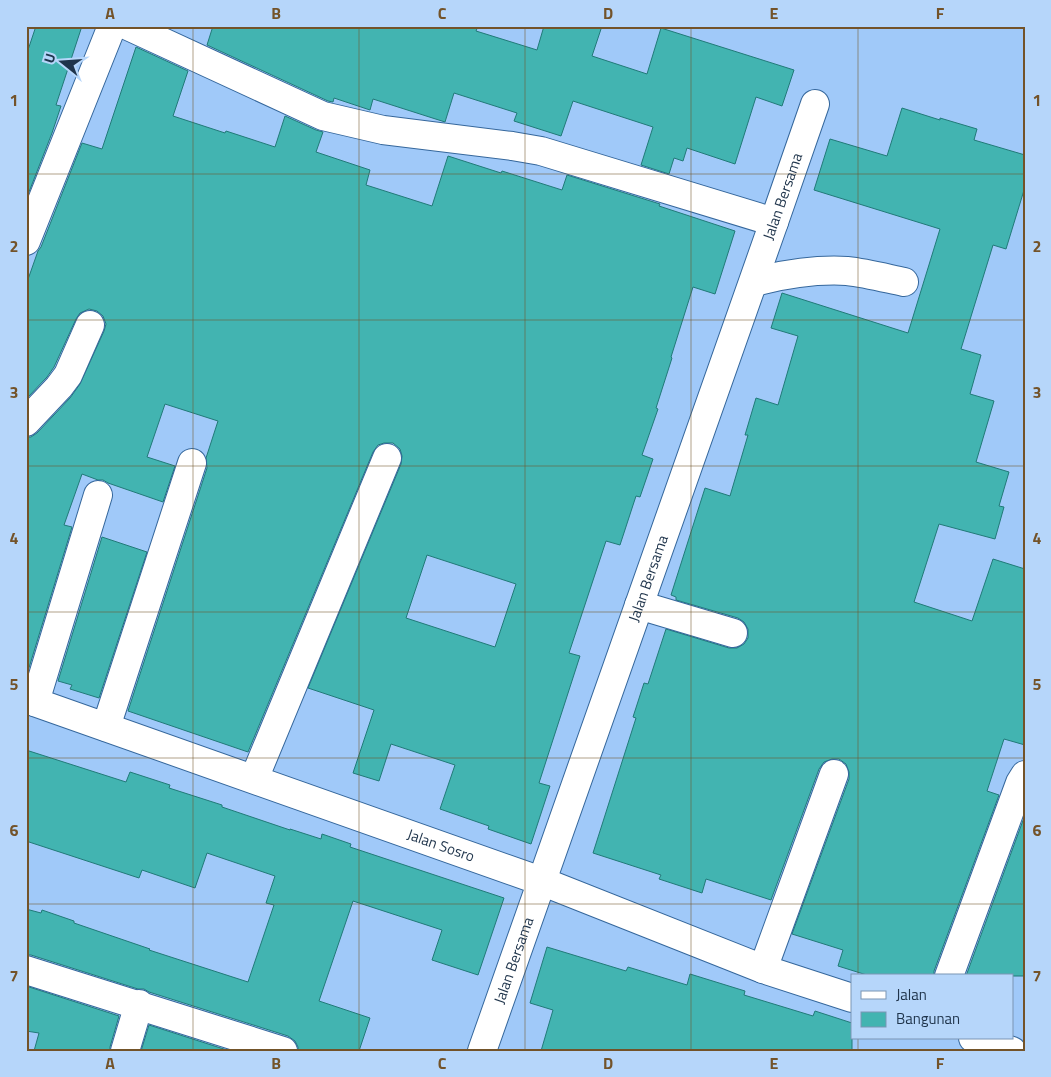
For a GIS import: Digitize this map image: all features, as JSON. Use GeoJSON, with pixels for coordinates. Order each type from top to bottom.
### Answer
{"type":"FeatureCollection","features":[{"type":"Feature","properties":{"kind":"street"},"geometry":{"type":"LineString","coordinates":[[26,241],[112,26]]}},
{"type":"Feature","properties":{"kind":"street"},"geometry":{"type":"LineString","coordinates":[[128,26],[323,116],[383,130],[541,151],[774,222]]}},
{"type":"Feature","properties":{"kind":"street","name":"Jalan Bersama"},"geometry":{"type":"LineString","coordinates":[[482,1051],[754,282],[815,104]]}},
{"type":"Feature","properties":{"kind":"street"},"geometry":{"type":"LineString","coordinates":[[754,282],[786,274],[846,271],[904,282]]}},
{"type":"Feature","properties":{"kind":"street"},"geometry":{"type":"LineString","coordinates":[[26,422],[68,375],[90,325]]}},
{"type":"Feature","properties":{"kind":"street"},"geometry":{"type":"LineString","coordinates":[[254,779],[387,458]]}},
{"type":"Feature","properties":{"kind":"street"},"geometry":{"type":"LineString","coordinates":[[106,727],[192,463]]}},
{"type":"Feature","properties":{"kind":"street"},"geometry":{"type":"LineString","coordinates":[[30,700],[98,495]]}},
{"type":"Feature","properties":{"kind":"street"},"geometry":{"type":"LineString","coordinates":[[639,605],[733,632]]}},
{"type":"Feature","properties":{"kind":"street","name":"Jalan Sosro"},"geometry":{"type":"LineString","coordinates":[[30,700],[541,881],[763,969],[851,998]]}},
{"type":"Feature","properties":{"kind":"street"},"geometry":{"type":"LineString","coordinates":[[763,969],[834,774]]}},
{"type":"Feature","properties":{"kind":"street"},"geometry":{"type":"LineString","coordinates":[[950,974],[1020,783],[1025,776]]}},
{"type":"Feature","properties":{"kind":"street"},"geometry":{"type":"LineString","coordinates":[[26,970],[139,1004],[283,1051]]}},
{"type":"Feature","properties":{"kind":"street"},"geometry":{"type":"LineString","coordinates":[[124,1051],[139,1004]]}},
{"type":"Feature","properties":{"kind":"street"},"geometry":{"type":"LineString","coordinates":[[979,1040],[1012,1051]]}},
{"type":"Feature","properties":{"kind":"building"},"geometry":{"type":"Polygon","coordinates":[[[36,26],[82,26],[56,105],[61,106],[27,197],[26,56],[36,26]]]}},
{"type":"Feature","properties":{"kind":"building"},"geometry":{"type":"Polygon","coordinates":[[[213,26],[478,26],[476,31],[537,50],[544,26],[602,26],[592,56],[647,74],[661,28],[794,70],[782,106],[756,97],[735,164],[687,148],[683,161],[674,158],[669,174],[641,165],[653,127],[573,101],[561,136],[514,121],[517,113],[454,93],[445,122],[373,99],[370,110],[334,98],[333,102],[328,101],[207,45],[213,26]]]}},
{"type":"Feature","properties":{"kind":"building"},"geometry":{"type":"Polygon","coordinates":[[[136,47],[188,71],[173,116],[275,147],[285,116],[323,132],[316,152],[370,170],[366,185],[432,206],[448,156],[562,190],[567,175],[660,204],[659,206],[735,231],[715,294],[693,287],[656,408],[658,409],[642,455],[653,459],[640,497],[636,496],[620,545],[606,541],[569,653],[580,656],[539,783],[550,786],[531,844],[488,829],[489,826],[440,809],[455,765],[391,744],[379,781],[353,773],[374,710],[308,688],[401,464],[402,456],[400,449],[393,443],[378,445],[373,452],[248,752],[128,711],[207,468],[206,458],[218,421],[165,404],[147,457],[175,466],[163,502],[82,474],[64,525],[72,527],[28,671],[26,671],[26,437],[31,437],[37,433],[70,398],[80,384],[106,324],[103,316],[97,311],[89,309],[80,313],[54,367],[47,377],[26,397],[26,285],[82,143],[102,149],[136,47]],[[427,555],[406,618],[495,647],[516,584],[427,555]]]}},
{"type":"Feature","properties":{"kind":"building"},"geometry":{"type":"Polygon","coordinates":[[[902,108],[977,129],[974,140],[1025,155],[1025,187],[1006,249],[993,245],[961,349],[981,355],[970,394],[994,401],[976,462],[1009,472],[999,506],[1004,507],[995,539],[939,524],[914,602],[972,621],[993,559],[1025,569],[1025,745],[1004,739],[987,791],[999,795],[934,974],[864,974],[838,966],[843,950],[792,934],[849,779],[846,764],[839,759],[824,762],[819,769],[771,900],[706,879],[702,893],[659,879],[661,875],[593,853],[636,718],[633,717],[644,683],[648,684],[666,629],[729,648],[737,648],[744,644],[748,638],[748,629],[744,622],[738,618],[676,600],[676,597],[671,595],[705,488],[730,496],[748,435],[745,435],[756,398],[778,405],[798,336],[771,328],[782,293],[908,333],[940,229],[814,190],[830,139],[887,156],[902,108]]]}},
{"type":"Feature","properties":{"kind":"building"},"geometry":{"type":"Polygon","coordinates":[[[102,537],[147,552],[99,698],[70,689],[72,685],[58,681],[102,537]]]}},
{"type":"Feature","properties":{"kind":"building"},"geometry":{"type":"Polygon","coordinates":[[[26,750],[126,782],[130,772],[170,785],[169,788],[290,830],[321,839],[322,834],[351,844],[350,847],[504,898],[478,975],[432,960],[442,930],[353,901],[319,1001],[370,1018],[359,1051],[298,1051],[295,1041],[288,1036],[144,989],[138,989],[26,955],[26,909],[41,913],[42,910],[149,950],[248,982],[274,905],[266,903],[275,876],[207,853],[195,888],[142,870],[139,878],[26,841],[26,750]]]}},
{"type":"Feature","properties":{"kind":"building"},"geometry":{"type":"Polygon","coordinates":[[[1025,815],[1025,976],[1014,976],[1014,974],[967,974],[1025,815]]]}},
{"type":"Feature","properties":{"kind":"building"},"geometry":{"type":"Polygon","coordinates":[[[547,947],[626,971],[628,967],[687,985],[690,974],[745,991],[744,995],[813,1016],[815,1011],[851,1023],[852,1051],[541,1051],[553,1010],[530,1003],[547,947]]]}},
{"type":"Feature","properties":{"kind":"building"},"geometry":{"type":"Polygon","coordinates":[[[26,986],[119,1016],[110,1051],[34,1051],[39,1033],[26,1031],[26,986]]]}},
{"type":"Feature","properties":{"kind":"building"},"geometry":{"type":"Polygon","coordinates":[[[149,1025],[230,1051],[141,1051],[149,1025]]]}}]}
